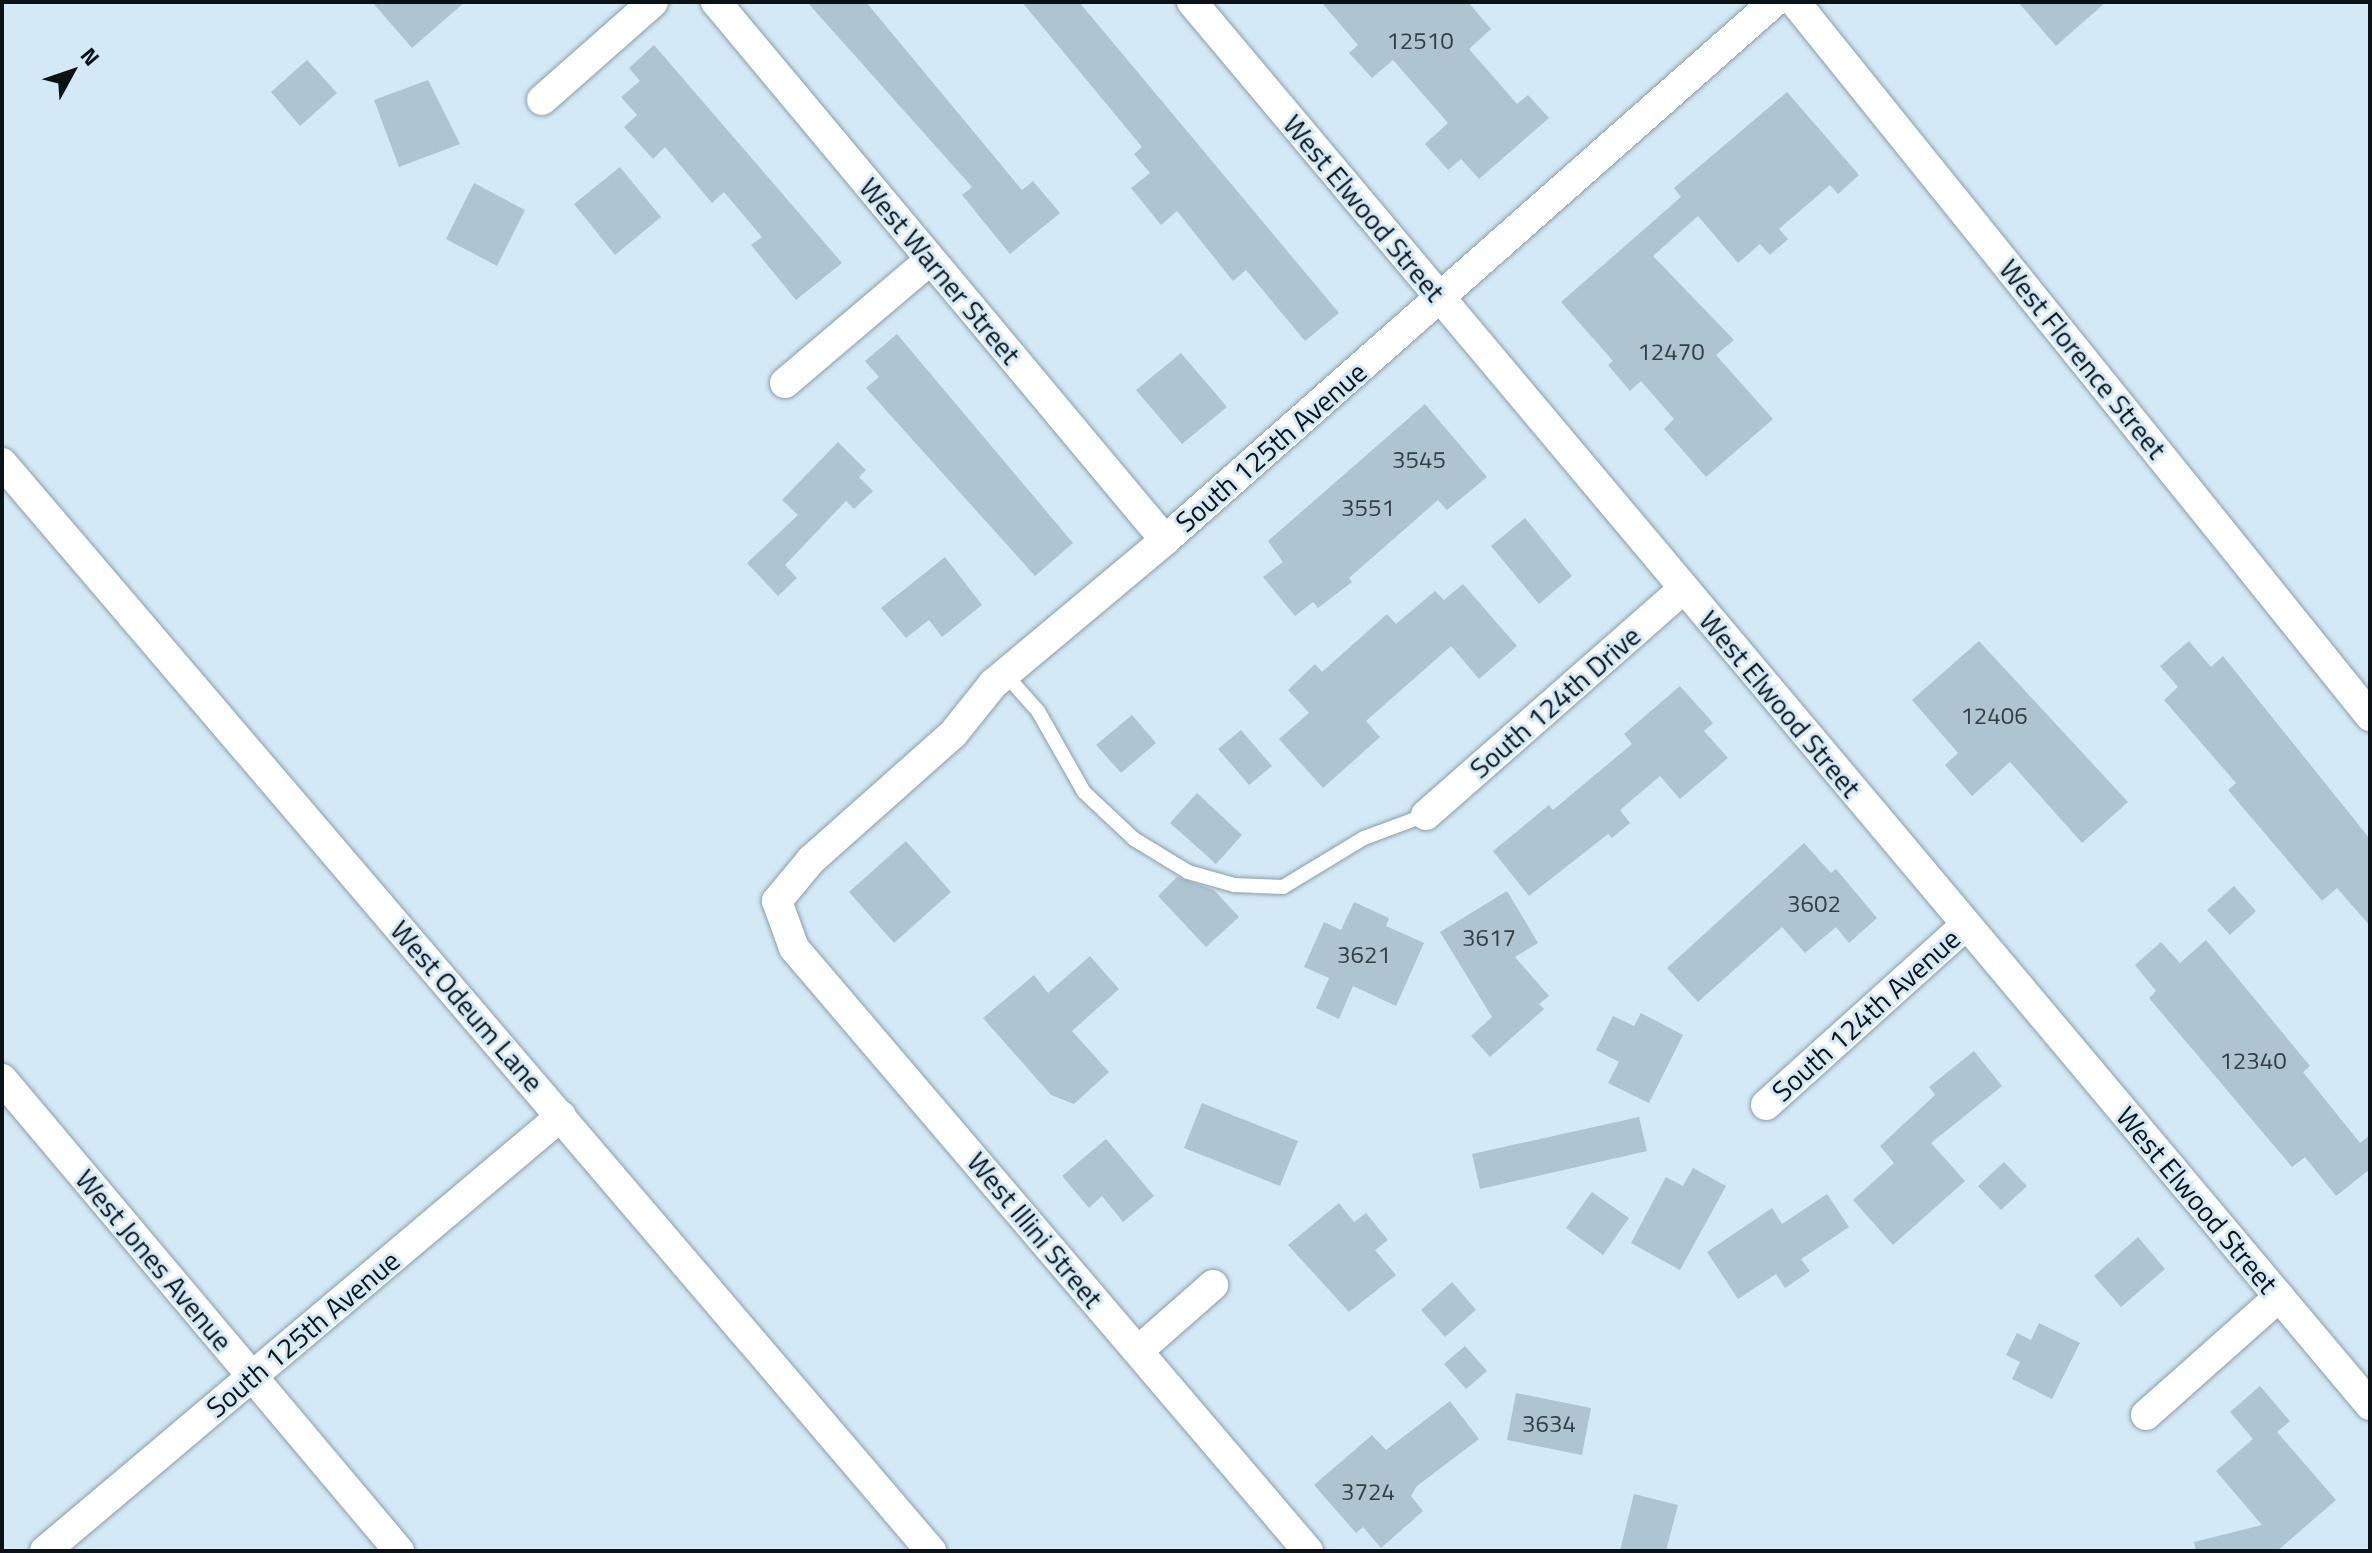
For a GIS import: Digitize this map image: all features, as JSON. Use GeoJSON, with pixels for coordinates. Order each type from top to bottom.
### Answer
{"type":"FeatureCollection","features":[{"type":"Feature","properties":{"kind":"street"},"geometry":{"type":"LineString","coordinates":[[542,100],[653,2]]}},
{"type":"Feature","properties":{"kind":"street","name":"West Warner Street"},"geometry":{"type":"LineString","coordinates":[[716,2],[1165,540]]}},
{"type":"Feature","properties":{"kind":"street","name":"West Elwood Street"},"geometry":{"type":"LineString","coordinates":[[1192,2],[2370,1405]]}},
{"type":"Feature","properties":{"kind":"street","name":"South 125th Avenue"},"geometry":{"type":"LineString","coordinates":[[777,901],[811,860],[953,734],[1005,674],[1165,540],[1774,2]]}},
{"type":"Feature","properties":{"kind":"street","name":"West Florence Street"},"geometry":{"type":"LineString","coordinates":[[1795,2],[2370,716]]}},
{"type":"Feature","properties":{"kind":"street"},"geometry":{"type":"LineString","coordinates":[[785,383],[930,260]]}},
{"type":"Feature","properties":{"kind":"street","name":"West Odeum Lane"},"geometry":{"type":"LineString","coordinates":[[2,463],[931,1551]]}},
{"type":"Feature","properties":{"kind":"street","name":"South 124th Drive"},"geometry":{"type":"LineString","coordinates":[[1426,815],[1683,589]]}},
{"type":"Feature","properties":{"kind":"street","name":"West Illini Street"},"geometry":{"type":"LineString","coordinates":[[777,901],[794,948],[1308,1551]]}},
{"type":"Feature","properties":{"kind":"street","name":"South 124th Avenue"},"geometry":{"type":"LineString","coordinates":[[1766,1105],[1966,925]]}},
{"type":"Feature","properties":{"kind":"street","name":"West Jones Avenue"},"geometry":{"type":"LineString","coordinates":[[2,1079],[399,1551]]}},
{"type":"Feature","properties":{"kind":"street","name":"South 125th Avenue"},"geometry":{"type":"LineString","coordinates":[[45,1551],[561,1116]]}},
{"type":"Feature","properties":{"kind":"street"},"geometry":{"type":"LineString","coordinates":[[1138,1351],[1213,1285]]}},
{"type":"Feature","properties":{"kind":"street"},"geometry":{"type":"LineString","coordinates":[[2146,1415],[2279,1297]]}},
{"type":"Feature","properties":{"kind":"lane"},"geometry":{"type":"LineString","coordinates":[[1005,674],[1038,711],[1084,792],[1134,839],[1188,872],[1234,885],[1283,887],[1364,838],[1426,815]]}},
{"type":"Feature","properties":{"kind":"building"},"geometry":{"type":"Polygon","coordinates":[[[372,2],[465,2],[412,48],[372,2]]]}},
{"type":"Feature","properties":{"kind":"building"},"geometry":{"type":"Polygon","coordinates":[[[807,2],[866,2],[1022,190],[1033,181],[1060,213],[1010,254],[962,195],[972,187],[807,2]]]}},
{"type":"Feature","properties":{"kind":"building"},"geometry":{"type":"Polygon","coordinates":[[[1022,2],[1079,2],[1339,313],[1305,341],[1246,270],[1233,281],[1177,211],[1161,225],[1131,188],[1150,173],[1134,154],[1142,147],[1022,2]]]}},
{"type":"Feature","properties":{"kind":"building"},"geometry":{"type":"Polygon","coordinates":[[[1321,2],[1468,2],[1491,29],[1469,49],[1517,104],[1528,95],[1549,118],[1479,179],[1461,159],[1448,170],[1425,144],[1448,123],[1393,60],[1372,78],[1349,53],[1358,45],[1321,2]]]}},
{"type":"Feature","properties":{"kind":"building"},"geometry":{"type":"Polygon","coordinates":[[[2018,2],[2106,2],[2056,46],[2018,2]]]}},
{"type":"Feature","properties":{"kind":"building"},"geometry":{"type":"Polygon","coordinates":[[[654,45],[842,263],[796,300],[751,245],[762,237],[724,192],[712,203],[665,147],[653,159],[624,127],[637,115],[621,97],[640,81],[629,68],[654,45]]]}},
{"type":"Feature","properties":{"kind":"building"},"geometry":{"type":"Polygon","coordinates":[[[307,60],[337,93],[300,126],[271,92],[307,60]]]}},
{"type":"Feature","properties":{"kind":"building"},"geometry":{"type":"Polygon","coordinates":[[[428,80],[460,144],[399,167],[374,100],[428,80]]]}},
{"type":"Feature","properties":{"kind":"building"},"geometry":{"type":"Polygon","coordinates":[[[1787,92],[1859,175],[1838,194],[1830,185],[1779,229],[1788,239],[1770,255],[1760,244],[1738,263],[1698,216],[1653,256],[1734,340],[1716,355],[1773,419],[1706,477],[1664,429],[1674,419],[1641,381],[1630,391],[1608,365],[1613,361],[1561,302],[1681,197],[1674,188],[1787,92]]]}},
{"type":"Feature","properties":{"kind":"building"},"geometry":{"type":"Polygon","coordinates":[[[620,167],[661,217],[615,255],[574,204],[620,167]]]}},
{"type":"Feature","properties":{"kind":"building"},"geometry":{"type":"Polygon","coordinates":[[[474,183],[525,210],[497,266],[446,239],[474,183]]]}},
{"type":"Feature","properties":{"kind":"building"},"geometry":{"type":"Polygon","coordinates":[[[897,334],[1073,543],[1035,576],[866,388],[879,377],[865,361],[897,334]]]}},
{"type":"Feature","properties":{"kind":"building"},"geometry":{"type":"Polygon","coordinates":[[[1181,353],[1227,407],[1182,444],[1136,390],[1181,353]]]}},
{"type":"Feature","properties":{"kind":"building"},"geometry":{"type":"Polygon","coordinates":[[[1425,404],[1487,477],[1447,510],[1438,500],[1349,578],[1352,582],[1318,608],[1313,602],[1295,616],[1263,577],[1283,562],[1268,541],[1425,404]]]}},
{"type":"Feature","properties":{"kind":"building"},"geometry":{"type":"Polygon","coordinates":[[[838,442],[866,470],[859,477],[873,491],[854,509],[846,501],[785,565],[797,578],[778,596],[747,563],[798,515],[782,500],[838,442]]]}},
{"type":"Feature","properties":{"kind":"building"},"geometry":{"type":"Polygon","coordinates":[[[1525,518],[1572,576],[1539,604],[1491,546],[1525,518]]]}},
{"type":"Feature","properties":{"kind":"building"},"geometry":{"type":"Polygon","coordinates":[[[945,557],[982,605],[942,637],[929,620],[906,638],[881,608],[945,557]]]}},
{"type":"Feature","properties":{"kind":"building"},"geometry":{"type":"Polygon","coordinates":[[[1463,584],[1517,646],[1479,679],[1451,646],[1366,721],[1380,737],[1323,788],[1279,739],[1309,713],[1288,690],[1315,664],[1322,672],[1387,614],[1396,624],[1435,591],[1444,600],[1463,584]]]}},
{"type":"Feature","properties":{"kind":"building"},"geometry":{"type":"Polygon","coordinates":[[[1979,641],[2128,802],[2082,843],[2010,762],[1972,796],[1945,765],[1958,753],[1912,700],[1979,641]]]}},
{"type":"Feature","properties":{"kind":"building"},"geometry":{"type":"Polygon","coordinates":[[[2189,641],[2211,667],[2223,656],[2370,839],[2370,926],[2337,888],[2322,901],[2228,790],[2236,783],[2164,700],[2178,687],[2160,666],[2189,641]]]}},
{"type":"Feature","properties":{"kind":"building"},"geometry":{"type":"Polygon","coordinates":[[[1680,686],[1713,723],[1704,731],[1728,758],[1680,799],[1660,776],[1620,810],[1630,823],[1612,838],[1608,834],[1529,896],[1493,851],[1549,805],[1553,810],[1632,744],[1624,734],[1680,686]]]}},
{"type":"Feature","properties":{"kind":"building"},"geometry":{"type":"Polygon","coordinates":[[[1132,715],[1156,743],[1121,773],[1096,745],[1132,715]]]}},
{"type":"Feature","properties":{"kind":"building"},"geometry":{"type":"Polygon","coordinates":[[[1241,730],[1272,766],[1249,785],[1218,749],[1241,730]]]}},
{"type":"Feature","properties":{"kind":"building"},"geometry":{"type":"Polygon","coordinates":[[[1197,793],[1242,835],[1216,864],[1170,823],[1197,793]]]}},
{"type":"Feature","properties":{"kind":"building"},"geometry":{"type":"Polygon","coordinates":[[[906,841],[951,892],[894,943],[849,892],[906,841]]]}},
{"type":"Feature","properties":{"kind":"building"},"geometry":{"type":"Polygon","coordinates":[[[1804,843],[1831,873],[1836,869],[1877,918],[1849,943],[1836,927],[1805,953],[1782,927],[1698,1002],[1667,968],[1804,843]]]}},
{"type":"Feature","properties":{"kind":"building"},"geometry":{"type":"Polygon","coordinates":[[[1177,877],[1214,890],[1239,917],[1206,947],[1158,896],[1177,877]]]}},
{"type":"Feature","properties":{"kind":"building"},"geometry":{"type":"Polygon","coordinates":[[[2234,886],[2256,911],[2230,935],[2207,910],[2234,886]]]}},
{"type":"Feature","properties":{"kind":"building"},"geometry":{"type":"Polygon","coordinates":[[[1507,891],[1538,943],[1515,957],[1549,996],[1539,1004],[1544,1009],[1490,1057],[1471,1036],[1492,1017],[1440,932],[1507,891]]]}},
{"type":"Feature","properties":{"kind":"building"},"geometry":{"type":"Polygon","coordinates":[[[1354,902],[1389,918],[1386,926],[1424,943],[1396,1006],[1353,986],[1339,1019],[1316,1008],[1329,978],[1304,967],[1324,922],[1341,930],[1354,902]]]}},
{"type":"Feature","properties":{"kind":"building"},"geometry":{"type":"Polygon","coordinates":[[[2206,940],[2310,1066],[2303,1072],[2360,1143],[2370,1135],[2370,1169],[2336,1196],[2305,1157],[2292,1167],[2149,998],[2156,991],[2135,965],[2161,942],[2180,963],[2206,940]]]}},
{"type":"Feature","properties":{"kind":"building"},"geometry":{"type":"Polygon","coordinates":[[[1090,956],[1119,989],[1072,1031],[1109,1072],[1074,1104],[1051,1095],[983,1018],[1034,975],[1048,993],[1090,956]]]}},
{"type":"Feature","properties":{"kind":"building"},"geometry":{"type":"Polygon","coordinates":[[[1641,1013],[1683,1035],[1649,1103],[1608,1083],[1619,1062],[1596,1050],[1613,1016],[1634,1026],[1641,1013]]]}},
{"type":"Feature","properties":{"kind":"building"},"geometry":{"type":"Polygon","coordinates":[[[1974,1051],[2002,1086],[1931,1143],[1965,1181],[1893,1245],[1853,1200],[1894,1163],[1880,1146],[1935,1095],[1929,1087],[1974,1051]]]}},
{"type":"Feature","properties":{"kind":"building"},"geometry":{"type":"Polygon","coordinates":[[[1202,1103],[1298,1141],[1280,1186],[1184,1148],[1202,1103]]]}},
{"type":"Feature","properties":{"kind":"building"},"geometry":{"type":"Polygon","coordinates":[[[1639,1117],[1647,1151],[1480,1189],[1472,1154],[1639,1117]]]}},
{"type":"Feature","properties":{"kind":"building"},"geometry":{"type":"Polygon","coordinates":[[[1106,1139],[1154,1196],[1123,1222],[1102,1196],[1089,1208],[1062,1176],[1106,1139]]]}},
{"type":"Feature","properties":{"kind":"building"},"geometry":{"type":"Polygon","coordinates":[[[2004,1162],[2027,1186],[2001,1210],[1978,1186],[2004,1162]]]}},
{"type":"Feature","properties":{"kind":"building"},"geometry":{"type":"Polygon","coordinates":[[[1693,1168],[1726,1186],[1680,1270],[1631,1243],[1666,1177],[1683,1186],[1693,1168]]]}},
{"type":"Feature","properties":{"kind":"building"},"geometry":{"type":"Polygon","coordinates":[[[1592,1192],[1629,1218],[1603,1255],[1566,1228],[1592,1192]]]}},
{"type":"Feature","properties":{"kind":"building"},"geometry":{"type":"Polygon","coordinates":[[[1827,1194],[1849,1227],[1801,1259],[1810,1271],[1785,1288],[1776,1274],[1738,1299],[1707,1252],[1772,1208],[1782,1224],[1827,1194]]]}},
{"type":"Feature","properties":{"kind":"building"},"geometry":{"type":"Polygon","coordinates":[[[1339,1203],[1354,1222],[1366,1213],[1388,1240],[1375,1250],[1396,1275],[1349,1312],[1288,1245],[1339,1203]]]}},
{"type":"Feature","properties":{"kind":"building"},"geometry":{"type":"Polygon","coordinates":[[[2138,1237],[2165,1269],[2121,1307],[2094,1276],[2138,1237]]]}},
{"type":"Feature","properties":{"kind":"building"},"geometry":{"type":"Polygon","coordinates":[[[1452,1282],[1476,1310],[1445,1337],[1421,1310],[1452,1282]]]}},
{"type":"Feature","properties":{"kind":"building"},"geometry":{"type":"Polygon","coordinates":[[[2039,1323],[2080,1343],[2052,1399],[2012,1379],[2020,1362],[2006,1355],[2017,1333],[2031,1340],[2039,1323]]]}},
{"type":"Feature","properties":{"kind":"building"},"geometry":{"type":"Polygon","coordinates":[[[1465,1346],[1487,1371],[1466,1389],[1444,1364],[1465,1346]]]}},
{"type":"Feature","properties":{"kind":"building"},"geometry":{"type":"Polygon","coordinates":[[[2260,1386],[2290,1421],[2277,1432],[2336,1500],[2277,1551],[2196,1551],[2194,1542],[2262,1525],[2216,1471],[2253,1439],[2230,1412],[2260,1386]]]}},
{"type":"Feature","properties":{"kind":"building"},"geometry":{"type":"Polygon","coordinates":[[[1516,1393],[1591,1408],[1582,1455],[1507,1440],[1516,1393]]]}},
{"type":"Feature","properties":{"kind":"building"},"geometry":{"type":"Polygon","coordinates":[[[1450,1401],[1479,1439],[1417,1486],[1411,1496],[1423,1511],[1381,1548],[1363,1527],[1356,1533],[1314,1485],[1372,1435],[1386,1450],[1450,1401]]]}},
{"type":"Feature","properties":{"kind":"building"},"geometry":{"type":"Polygon","coordinates":[[[1634,1494],[1678,1505],[1666,1551],[1620,1551],[1634,1494]]]}}]}
